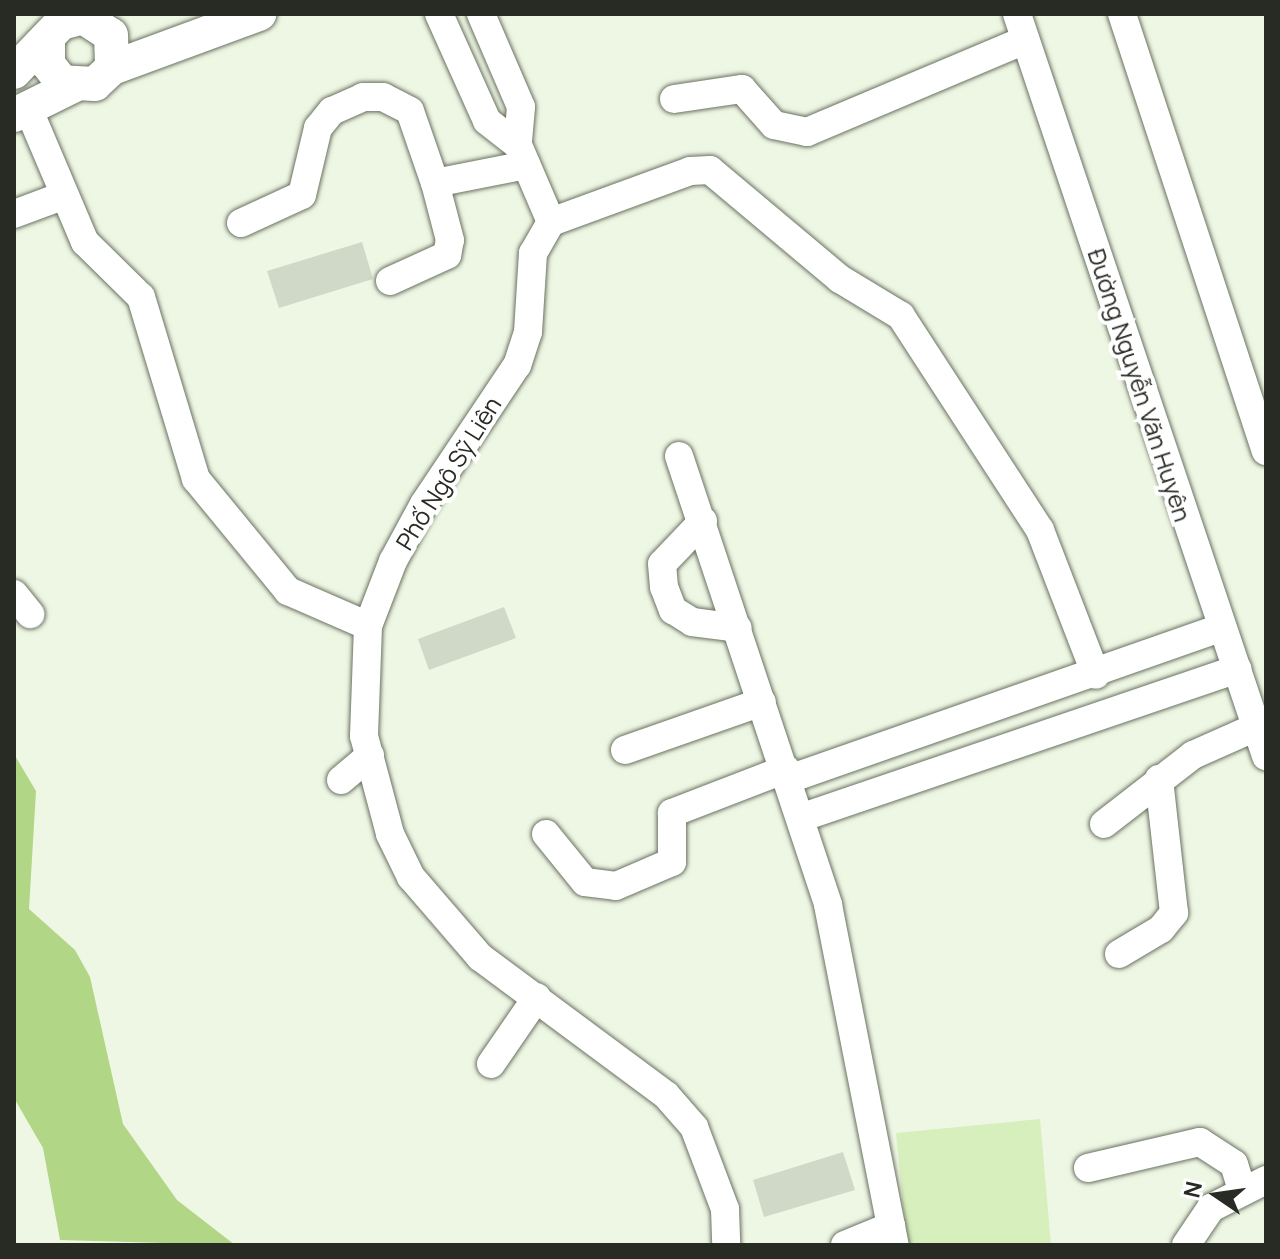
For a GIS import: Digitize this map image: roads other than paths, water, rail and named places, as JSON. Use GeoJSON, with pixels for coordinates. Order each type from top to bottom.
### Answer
{"type":"FeatureCollection","features":[{"type":"Feature","properties":{"kind":"main road"},"geometry":{"type":"LineString","coordinates":[[21,111],[73,86],[95,84],[112,68],[259,14]]}},
{"type":"Feature","properties":{"kind":"main road"},"geometry":{"type":"LineString","coordinates":[[78,22],[115,45],[112,68]]}},
{"type":"Feature","properties":{"kind":"main road"},"geometry":{"type":"LineString","coordinates":[[14,72],[78,22]]}},
{"type":"Feature","properties":{"kind":"main road"},"geometry":{"type":"LineString","coordinates":[[73,86],[54,74],[78,22]]}},
{"type":"Feature","properties":{"kind":"street"},"geometry":{"type":"LineString","coordinates":[[439,14],[487,121],[522,155]]}},
{"type":"Feature","properties":{"kind":"street"},"geometry":{"type":"LineString","coordinates":[[481,14],[521,107],[522,155],[551,222],[690,171],[710,170],[840,279],[901,316],[1040,530],[1096,675]]}},
{"type":"Feature","properties":{"kind":"street"},"geometry":{"type":"LineString","coordinates":[[1122,14],[1266,451]]}},
{"type":"Feature","properties":{"kind":"street"},"geometry":{"type":"LineString","coordinates":[[674,99],[742,89],[774,125],[807,132],[1021,27]]}},
{"type":"Feature","properties":{"kind":"street","name":"Đường Nguyễn Văn Huyên"},"geometry":{"type":"LineString","coordinates":[[1021,27],[1266,756]]}},
{"type":"Feature","properties":{"kind":"street"},"geometry":{"type":"LineString","coordinates":[[241,223],[302,195],[318,128],[332,111],[363,97],[383,97],[410,111],[435,183],[450,240],[447,255],[390,281]]}},
{"type":"Feature","properties":{"kind":"street"},"geometry":{"type":"LineString","coordinates":[[21,111],[65,195],[85,242],[141,297],[196,479],[288,591],[368,626]]}},
{"type":"Feature","properties":{"kind":"street"},"geometry":{"type":"LineString","coordinates":[[435,183],[522,155]]}},
{"type":"Feature","properties":{"kind":"street"},"geometry":{"type":"LineString","coordinates":[[14,214],[65,195]]}},
{"type":"Feature","properties":{"kind":"street","name":"Phố Ngô Sỹ Liên"},"geometry":{"type":"LineString","coordinates":[[551,222],[533,253],[528,332],[517,365],[417,516],[368,626],[362,692],[370,756],[390,834],[411,877],[450,929],[666,1095],[694,1127],[725,1209],[726,1245]]}},
{"type":"Feature","properties":{"kind":"street"},"geometry":{"type":"LineString","coordinates":[[679,456],[803,817],[828,905],[893,1236],[845,1245]]}},
{"type":"Feature","properties":{"kind":"street"},"geometry":{"type":"LineString","coordinates":[[703,521],[662,564],[664,587],[673,610],[692,622],[738,628]]}},
{"type":"Feature","properties":{"kind":"street"},"geometry":{"type":"LineString","coordinates":[[546,834],[585,882],[616,886],[672,862],[672,813],[1096,675],[1221,628]]}},
{"type":"Feature","properties":{"kind":"street"},"geometry":{"type":"LineString","coordinates":[[803,817],[1237,669]]}},
{"type":"Feature","properties":{"kind":"street"},"geometry":{"type":"LineString","coordinates":[[625,750],[762,702]]}},
{"type":"Feature","properties":{"kind":"street"},"geometry":{"type":"LineString","coordinates":[[1104,824],[1124,814],[1159,779],[1193,755],[1256,727]]}},
{"type":"Feature","properties":{"kind":"street"},"geometry":{"type":"LineString","coordinates":[[341,780],[370,756]]}},
{"type":"Feature","properties":{"kind":"street"},"geometry":{"type":"LineString","coordinates":[[1119,954],[1161,929],[1174,913],[1159,779]]}},
{"type":"Feature","properties":{"kind":"street"},"geometry":{"type":"LineString","coordinates":[[491,1064],[537,997]]}},
{"type":"Feature","properties":{"kind":"street"},"geometry":{"type":"LineString","coordinates":[[1088,1168],[1200,1142],[1234,1164],[1254,1185],[1211,1208],[1186,1245]]}}]}
